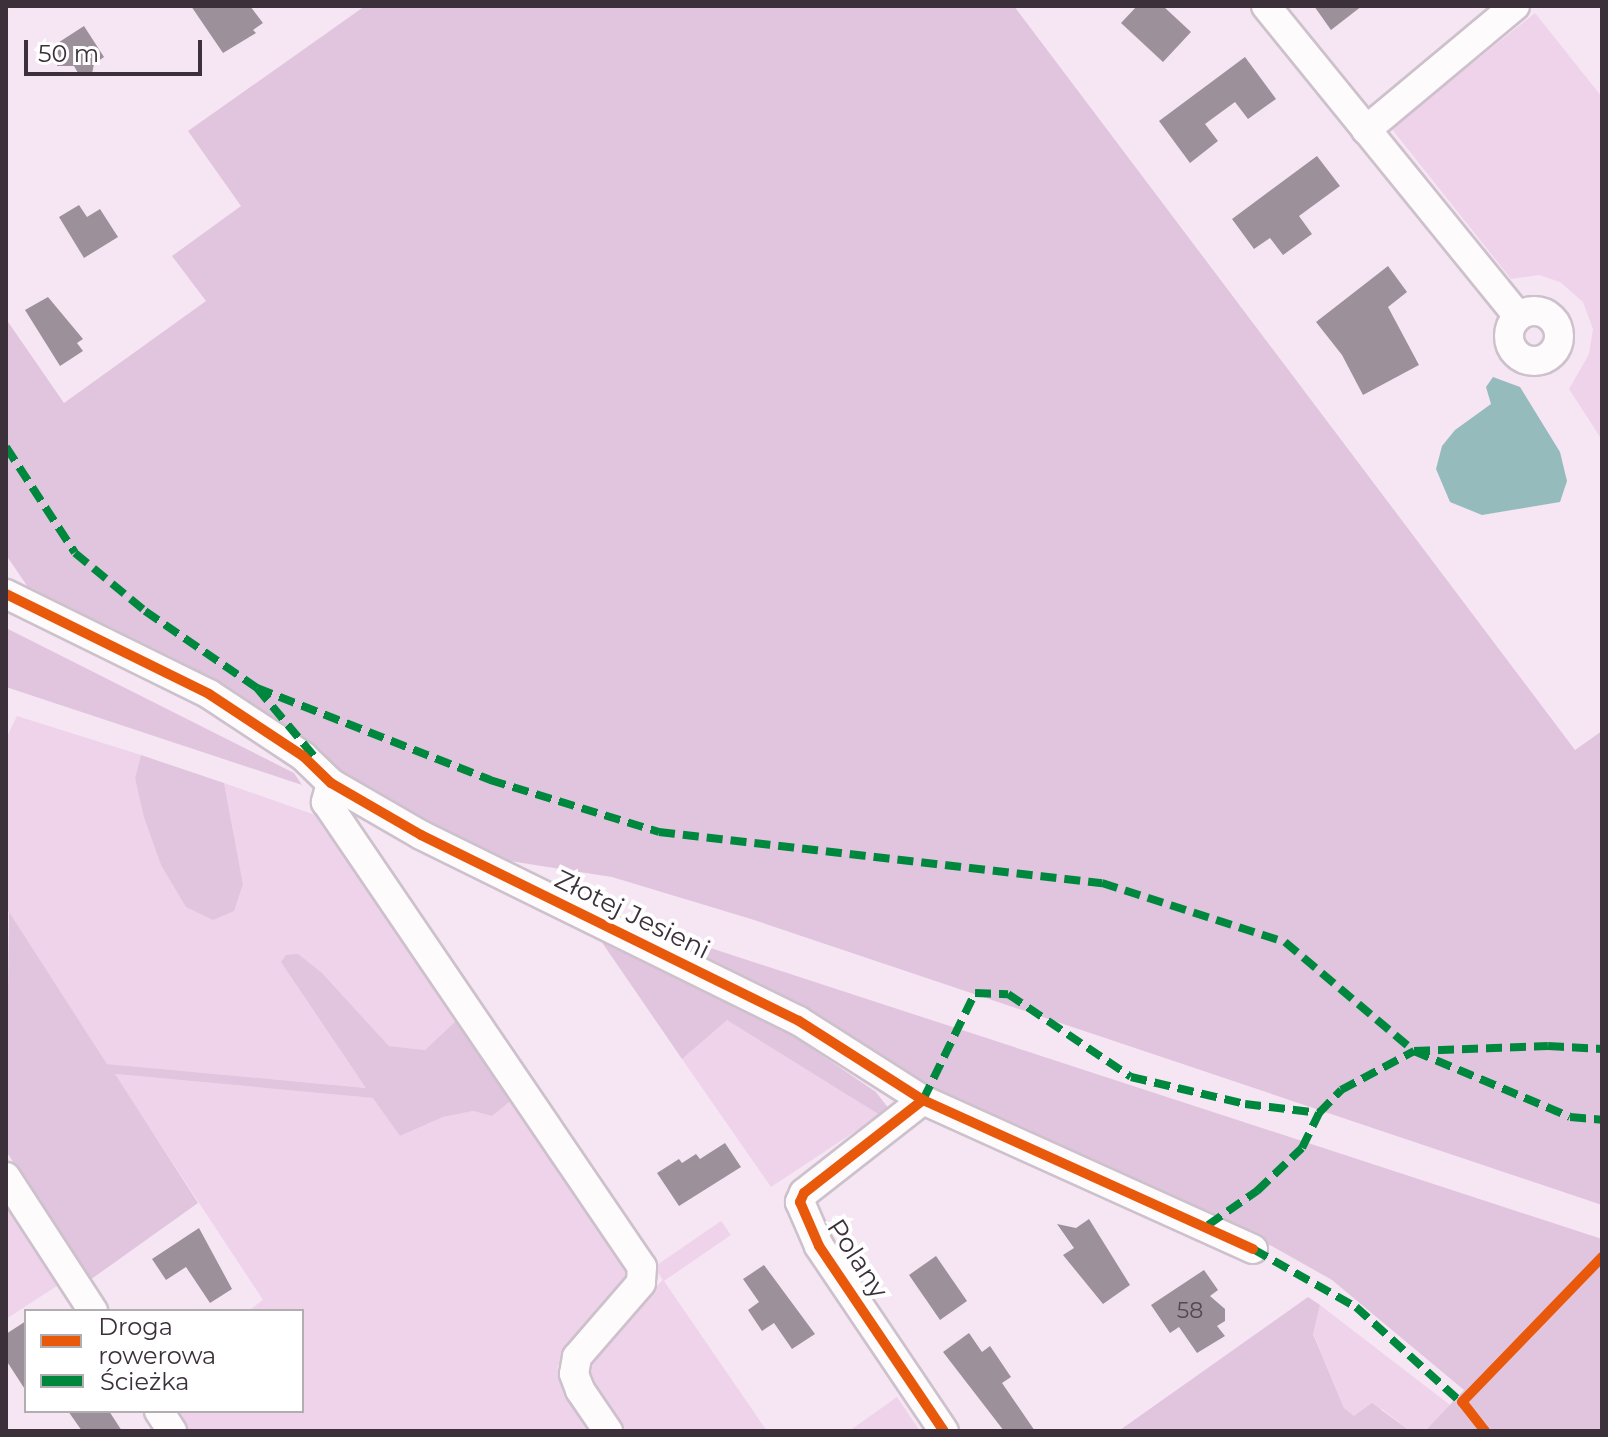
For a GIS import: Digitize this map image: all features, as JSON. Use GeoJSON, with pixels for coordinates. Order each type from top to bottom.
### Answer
{"type":"FeatureCollection","features":[{"type":"Feature","properties":{"kind":"street"},"geometry":{"type":"LineString","coordinates":[[1266,6],[1518,316]]}},
{"type":"Feature","properties":{"kind":"street"},"geometry":{"type":"LineString","coordinates":[[1366,130],[1515,6]]}},
{"type":"Feature","properties":{"kind":"street","name":"Złotej Jesieni"},"geometry":{"type":"LineString","coordinates":[[6,594],[209,694],[303,756],[331,783],[489,870],[799,1021],[923,1100],[1253,1249]]}},
{"type":"Feature","properties":{"kind":"street"},"geometry":{"type":"LineString","coordinates":[[331,783],[326,802],[642,1267],[641,1283],[577,1357],[574,1374],[580,1390],[608,1431]]}},
{"type":"Feature","properties":{"kind":"street","name":"Polany"},"geometry":{"type":"LineString","coordinates":[[923,1100],[804,1193],[800,1202],[819,1246],[944,1431]]}},
{"type":"Feature","properties":{"kind":"street"},"geometry":{"type":"LineString","coordinates":[[6,1177],[92,1309]]}},
{"type":"Feature","properties":{"kind":"street"},"geometry":{"type":"LineString","coordinates":[[160,1413],[172,1431]]}},
{"type":"Feature","properties":{"kind":"shaded area"},"geometry":{"type":"Polygon","coordinates":[[[365,6],[1014,6],[1575,750],[1602,731],[1602,1205],[751,919],[612,877],[491,858],[32,593],[6,555],[6,319],[64,403],[206,301],[172,256],[241,206],[188,131],[365,6]]]}},
{"type":"Feature","properties":{"kind":"shaded area"},"geometry":{"type":"Polygon","coordinates":[[[1535,13],[1602,97],[1602,440],[1569,389],[1589,354],[1593,329],[1583,302],[1560,282],[1539,275],[1511,279],[1391,128],[1535,13]]]}},
{"type":"Feature","properties":{"kind":"shaded area"},"geometry":{"type":"Polygon","coordinates":[[[1493,377],[1520,387],[1560,452],[1567,481],[1560,502],[1482,515],[1450,502],[1436,469],[1442,446],[1455,430],[1491,404],[1486,387],[1493,377]]]}},
{"type":"Feature","properties":{"kind":"shaded area"},"geometry":{"type":"Polygon","coordinates":[[[6,628],[294,773],[302,785],[6,687],[6,628]]]}},
{"type":"Feature","properties":{"kind":"shaded area"},"geometry":{"type":"Polygon","coordinates":[[[17,716],[141,755],[135,778],[161,865],[243,884],[224,783],[324,818],[461,1016],[425,1050],[389,1046],[322,973],[282,962],[367,1088],[107,1064],[6,908],[6,738],[17,716]]]}},
{"type":"Feature","properties":{"kind":"shaded area"},"geometry":{"type":"Polygon","coordinates":[[[141,755],[224,783],[243,884],[234,911],[213,920],[186,907],[161,865],[144,817],[135,778],[141,755]]]}},
{"type":"Feature","properties":{"kind":"shaded area"},"geometry":{"type":"Polygon","coordinates":[[[9,912],[107,1064],[366,1088],[281,962],[286,955],[298,954],[322,973],[389,1046],[425,1050],[461,1016],[517,1096],[492,1116],[473,1111],[443,1117],[400,1136],[373,1098],[115,1074],[198,1203],[90,1280],[6,1151],[9,912]]]}},
{"type":"Feature","properties":{"kind":"shaded area"},"geometry":{"type":"Polygon","coordinates":[[[633,929],[674,936],[1602,1239],[1602,1431],[1425,1431],[1464,1390],[1332,1280],[1213,1213],[918,1085],[633,929]]]}},
{"type":"Feature","properties":{"kind":"shaded area"},"geometry":{"type":"Polygon","coordinates":[[[601,941],[789,1033],[876,1092],[889,1109],[880,1115],[727,1020],[682,1059],[601,941]]]}},
{"type":"Feature","properties":{"kind":"shaded area"},"geometry":{"type":"Polygon","coordinates":[[[726,1020],[739,1024],[880,1115],[771,1187],[682,1059],[726,1020]]]}},
{"type":"Feature","properties":{"kind":"shaded area"},"geometry":{"type":"Polygon","coordinates":[[[114,1074],[374,1098],[400,1136],[443,1117],[473,1111],[492,1116],[517,1096],[631,1264],[628,1288],[573,1340],[557,1368],[599,1431],[189,1431],[177,1413],[304,1413],[304,1309],[251,1309],[263,1300],[114,1074]]]}},
{"type":"Feature","properties":{"kind":"shaded area"},"geometry":{"type":"Polygon","coordinates":[[[6,1207],[60,1284],[6,1319],[6,1207]]]}},
{"type":"Feature","properties":{"kind":"shaded area"},"geometry":{"type":"Polygon","coordinates":[[[721,1221],[731,1235],[664,1281],[767,1431],[622,1431],[584,1374],[588,1351],[663,1280],[654,1267],[721,1221]]]}},
{"type":"Feature","properties":{"kind":"shaded area"},"geometry":{"type":"Polygon","coordinates":[[[1308,1297],[1320,1305],[1313,1334],[1344,1408],[1354,1416],[1372,1403],[1410,1431],[1120,1430],[1308,1297]]]}},
{"type":"Feature","properties":{"kind":"shaded area"},"geometry":{"type":"Polygon","coordinates":[[[1320,1305],[1450,1405],[1425,1431],[1410,1431],[1382,1409],[1354,1416],[1344,1408],[1313,1333],[1320,1305]]]}},
{"type":"Feature","properties":{"kind":"shaded area"},"geometry":{"type":"Polygon","coordinates":[[[897,1397],[920,1431],[849,1431],[897,1397]]]}},
{"type":"Feature","properties":{"kind":"building"},"geometry":{"type":"Polygon","coordinates":[[[191,6],[250,6],[263,23],[253,30],[256,33],[223,53],[191,6]]]}},
{"type":"Feature","properties":{"kind":"building"},"geometry":{"type":"Polygon","coordinates":[[[1137,6],[1163,6],[1191,32],[1163,62],[1121,23],[1137,6]]]}},
{"type":"Feature","properties":{"kind":"building"},"geometry":{"type":"Polygon","coordinates":[[[1314,6],[1362,6],[1331,30],[1314,6]]]}},
{"type":"Feature","properties":{"kind":"building"},"geometry":{"type":"Polygon","coordinates":[[[84,26],[104,57],[94,64],[92,74],[78,73],[74,66],[57,66],[59,56],[53,46],[84,26]]]}},
{"type":"Feature","properties":{"kind":"building"},"geometry":{"type":"Polygon","coordinates":[[[1245,57],[1276,99],[1248,119],[1235,102],[1205,124],[1218,141],[1190,163],[1159,121],[1245,57]]]}},
{"type":"Feature","properties":{"kind":"building"},"geometry":{"type":"Polygon","coordinates":[[[1317,156],[1340,186],[1299,216],[1312,234],[1283,255],[1270,238],[1254,249],[1232,219],[1317,156]]]}},
{"type":"Feature","properties":{"kind":"building"},"geometry":{"type":"Polygon","coordinates":[[[79,205],[87,217],[100,209],[118,237],[84,258],[59,217],[79,205]]]}},
{"type":"Feature","properties":{"kind":"building"},"geometry":{"type":"Polygon","coordinates":[[[1388,266],[1407,292],[1388,307],[1419,365],[1363,395],[1342,355],[1316,322],[1388,266]]]}},
{"type":"Feature","properties":{"kind":"building"},"geometry":{"type":"Polygon","coordinates":[[[48,297],[83,339],[77,343],[83,351],[60,366],[25,310],[48,297]]]}},
{"type":"Feature","properties":{"kind":"building"},"geometry":{"type":"Polygon","coordinates":[[[725,1143],[741,1167],[679,1206],[657,1173],[679,1159],[682,1163],[696,1154],[700,1159],[725,1143]]]}},
{"type":"Feature","properties":{"kind":"building"},"geometry":{"type":"Polygon","coordinates":[[[1089,1219],[1130,1285],[1103,1304],[1063,1255],[1074,1248],[1057,1224],[1076,1228],[1089,1219]]]}},
{"type":"Feature","properties":{"kind":"building"},"geometry":{"type":"Polygon","coordinates":[[[199,1228],[232,1289],[210,1303],[186,1267],[166,1280],[152,1259],[199,1228]]]}},
{"type":"Feature","properties":{"kind":"building"},"geometry":{"type":"Polygon","coordinates":[[[936,1256],[967,1301],[940,1320],[909,1275],[936,1256]]]}},
{"type":"Feature","properties":{"kind":"building"},"geometry":{"type":"Polygon","coordinates":[[[764,1265],[815,1334],[792,1349],[774,1323],[762,1331],[748,1310],[759,1302],[743,1279],[764,1265]]]}},
{"type":"Feature","properties":{"kind":"building"},"geometry":{"type":"Polygon","coordinates":[[[1204,1270],[1218,1290],[1210,1296],[1225,1309],[1225,1321],[1217,1326],[1225,1336],[1197,1353],[1179,1327],[1170,1333],[1151,1305],[1204,1270]]]}},
{"type":"Feature","properties":{"kind":"building"},"geometry":{"type":"Polygon","coordinates":[[[24,1322],[24,1388],[6,1360],[6,1334],[24,1322]]]}},
{"type":"Feature","properties":{"kind":"building"},"geometry":{"type":"Polygon","coordinates":[[[969,1333],[982,1352],[990,1346],[1011,1377],[1002,1383],[1035,1431],[1004,1431],[943,1352],[969,1333]]]}},
{"type":"Feature","properties":{"kind":"building"},"geometry":{"type":"Polygon","coordinates":[[[69,1413],[110,1413],[122,1431],[82,1431],[69,1413]]]}},
{"type":"Feature","properties":{"kind":"marked path"},"geometry":{"type":"LineString","coordinates":[[6,447],[75,553],[145,611],[257,688],[318,761]]}},
{"type":"Feature","properties":{"kind":"marked path"},"geometry":{"type":"LineString","coordinates":[[257,688],[490,780],[659,832],[1102,883],[1285,942],[1414,1051],[1570,1117],[1602,1120]]}},
{"type":"Feature","properties":{"kind":"marked path"},"geometry":{"type":"LineString","coordinates":[[923,1100],[975,993],[1008,994],[1131,1077],[1245,1104],[1319,1113]]}},
{"type":"Feature","properties":{"kind":"marked path"},"geometry":{"type":"LineString","coordinates":[[1208,1225],[1257,1191],[1302,1148],[1319,1113],[1341,1090],[1414,1051],[1548,1046],[1602,1049]]}},
{"type":"Feature","properties":{"kind":"marked path"},"geometry":{"type":"LineString","coordinates":[[1253,1249],[1356,1307],[1465,1406]]}},
{"type":"Feature","properties":{"kind":"cycle path"},"geometry":{"type":"LineString","coordinates":[[6,594],[209,694],[303,756],[331,783],[421,835],[799,1021],[923,1100],[1253,1249]]}},
{"type":"Feature","properties":{"kind":"cycle path"},"geometry":{"type":"LineString","coordinates":[[923,1100],[804,1193],[800,1202],[819,1246],[944,1431]]}},
{"type":"Feature","properties":{"kind":"cycle path"},"geometry":{"type":"LineString","coordinates":[[1485,1431],[1462,1402],[1602,1257]]}}]}
